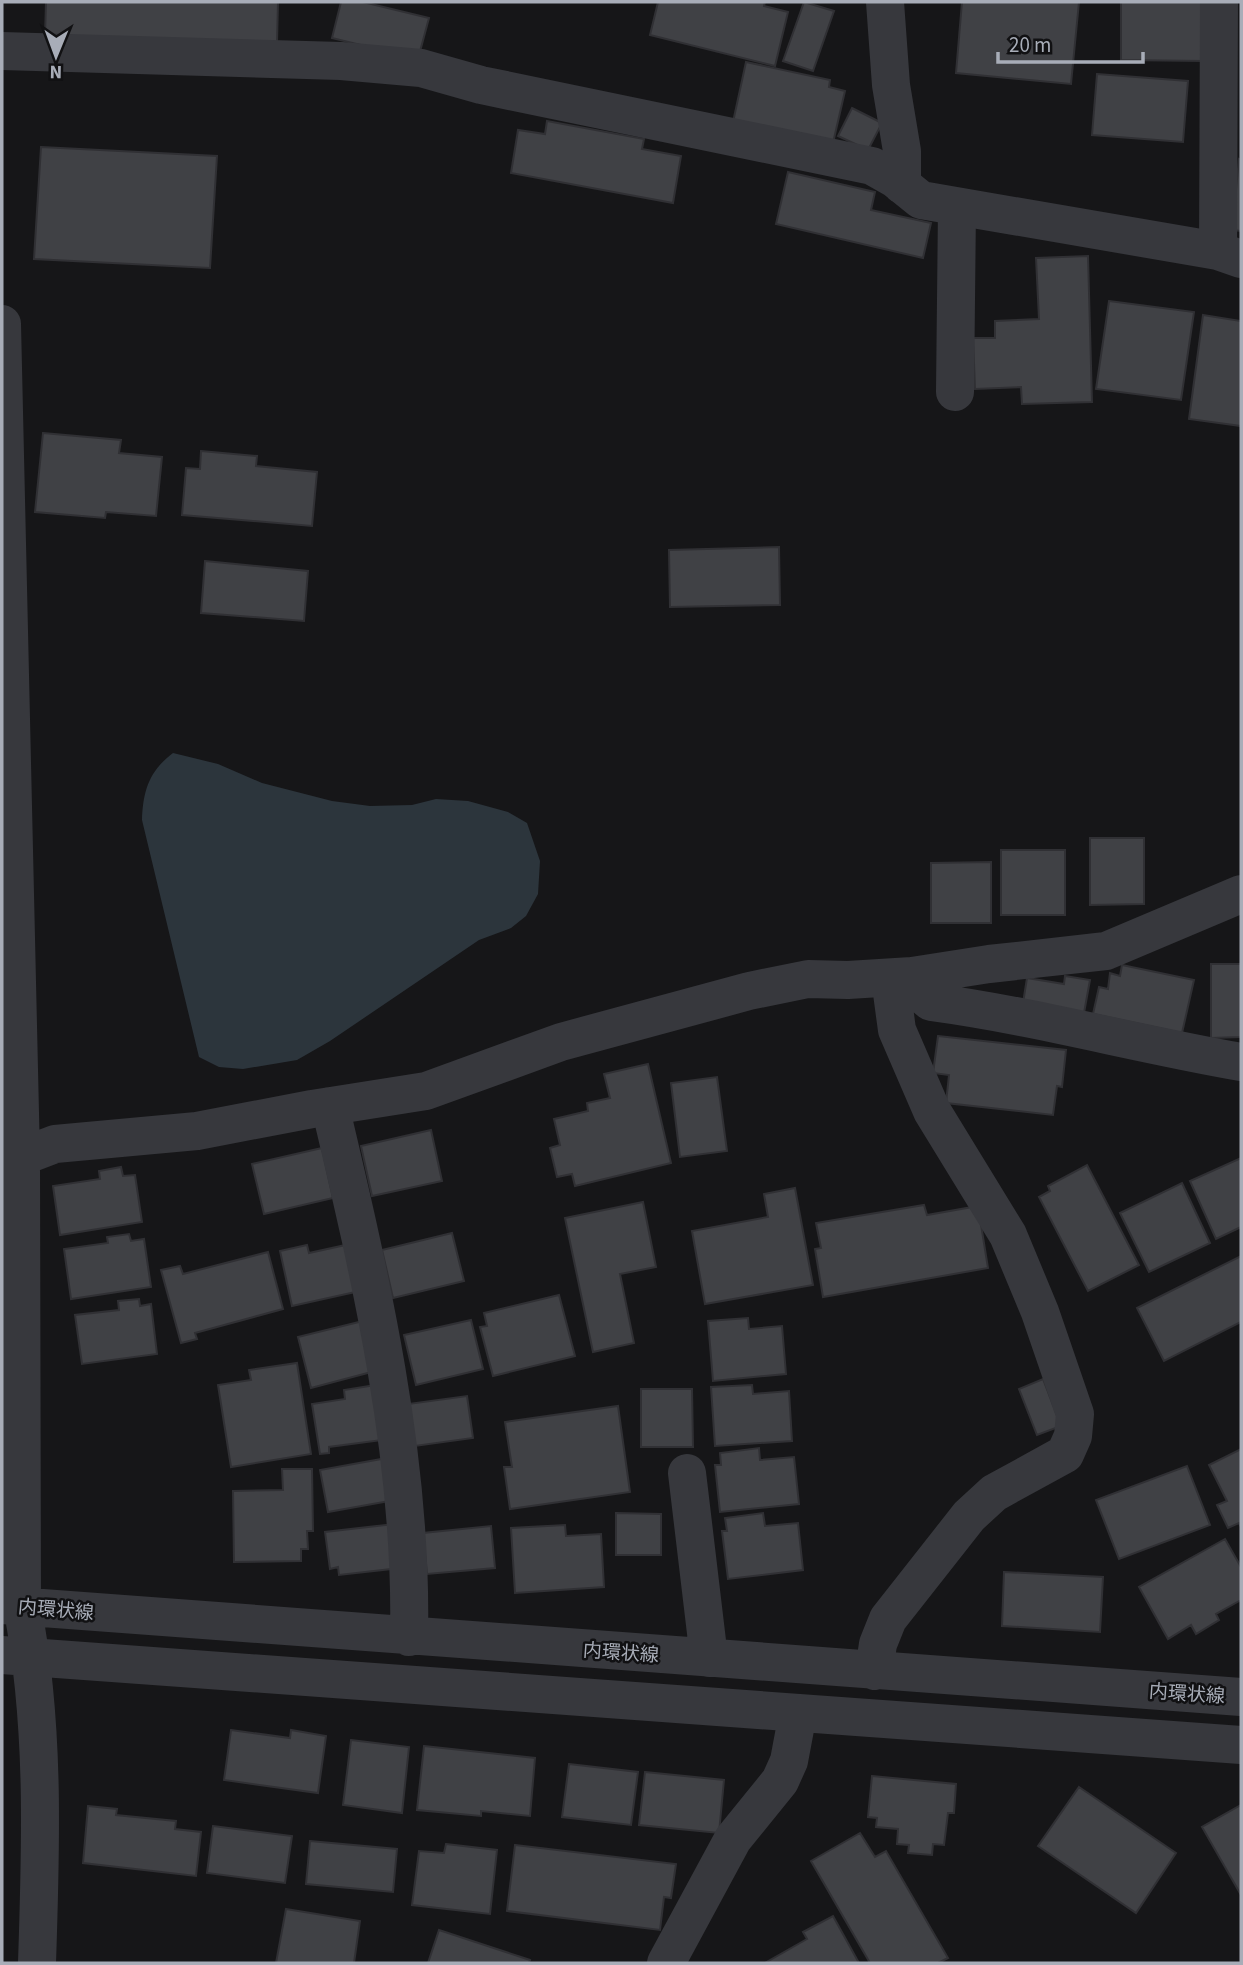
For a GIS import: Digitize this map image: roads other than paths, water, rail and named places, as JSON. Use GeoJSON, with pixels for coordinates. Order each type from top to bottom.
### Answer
{"type":"FeatureCollection","features":[{"type":"Feature","properties":{"kind":"street"},"geometry":{"type":"LineString","coordinates":[[885,2],[891,85],[903,160],[902,185]]}},
{"type":"Feature","properties":{"kind":"street"},"geometry":{"type":"LineString","coordinates":[[2,51],[341,61],[421,68],[481,85],[872,166],[921,200],[1230,255],[1219,2]]}},
{"type":"Feature","properties":{"kind":"street"},"geometry":{"type":"LineString","coordinates":[[955,392],[957,207]]}},
{"type":"Feature","properties":{"kind":"street"},"geometry":{"type":"LineString","coordinates":[[2,324],[11,1159],[12,1606],[17,1656],[40,1798],[37,1963]]}},
{"type":"Feature","properties":{"kind":"street"},"geometry":{"type":"LineString","coordinates":[[11,1159],[55,1144],[197,1131],[426,1091],[561,1042],[749,991],[808,979],[901,977],[1106,951],[1241,894]]}},
{"type":"Feature","properties":{"kind":"street"},"geometry":{"type":"LineString","coordinates":[[901,977],[930,1002],[1049,1021],[1162,1048],[1241,1062]]}},
{"type":"Feature","properties":{"kind":"street"},"geometry":{"type":"LineString","coordinates":[[874,1671],[878,1644],[888,1619],[969,1516],[994,1493],[1065,1454],[1073,1436],[1074,1423],[1074,1414],[1040,1312],[1009,1235],[932,1111],[897,1030],[901,977]]}},
{"type":"Feature","properties":{"kind":"street"},"geometry":{"type":"LineString","coordinates":[[330,1106],[349,1187],[396,1424],[410,1637]]}},
{"type":"Feature","properties":{"kind":"street"},"geometry":{"type":"LineString","coordinates":[[687,1473],[709,1658]]}},
{"type":"Feature","properties":{"kind":"street","name":"内環状線"},"geometry":{"type":"LineString","coordinates":[[12,1606],[1241,1697]]}},
{"type":"Feature","properties":{"kind":"street"},"geometry":{"type":"LineString","coordinates":[[17,1656],[1241,1745]]}},
{"type":"Feature","properties":{"kind":"street"},"geometry":{"type":"LineString","coordinates":[[666,1963],[733,1839],[780,1781],[789,1761],[798,1713]]}}]}
